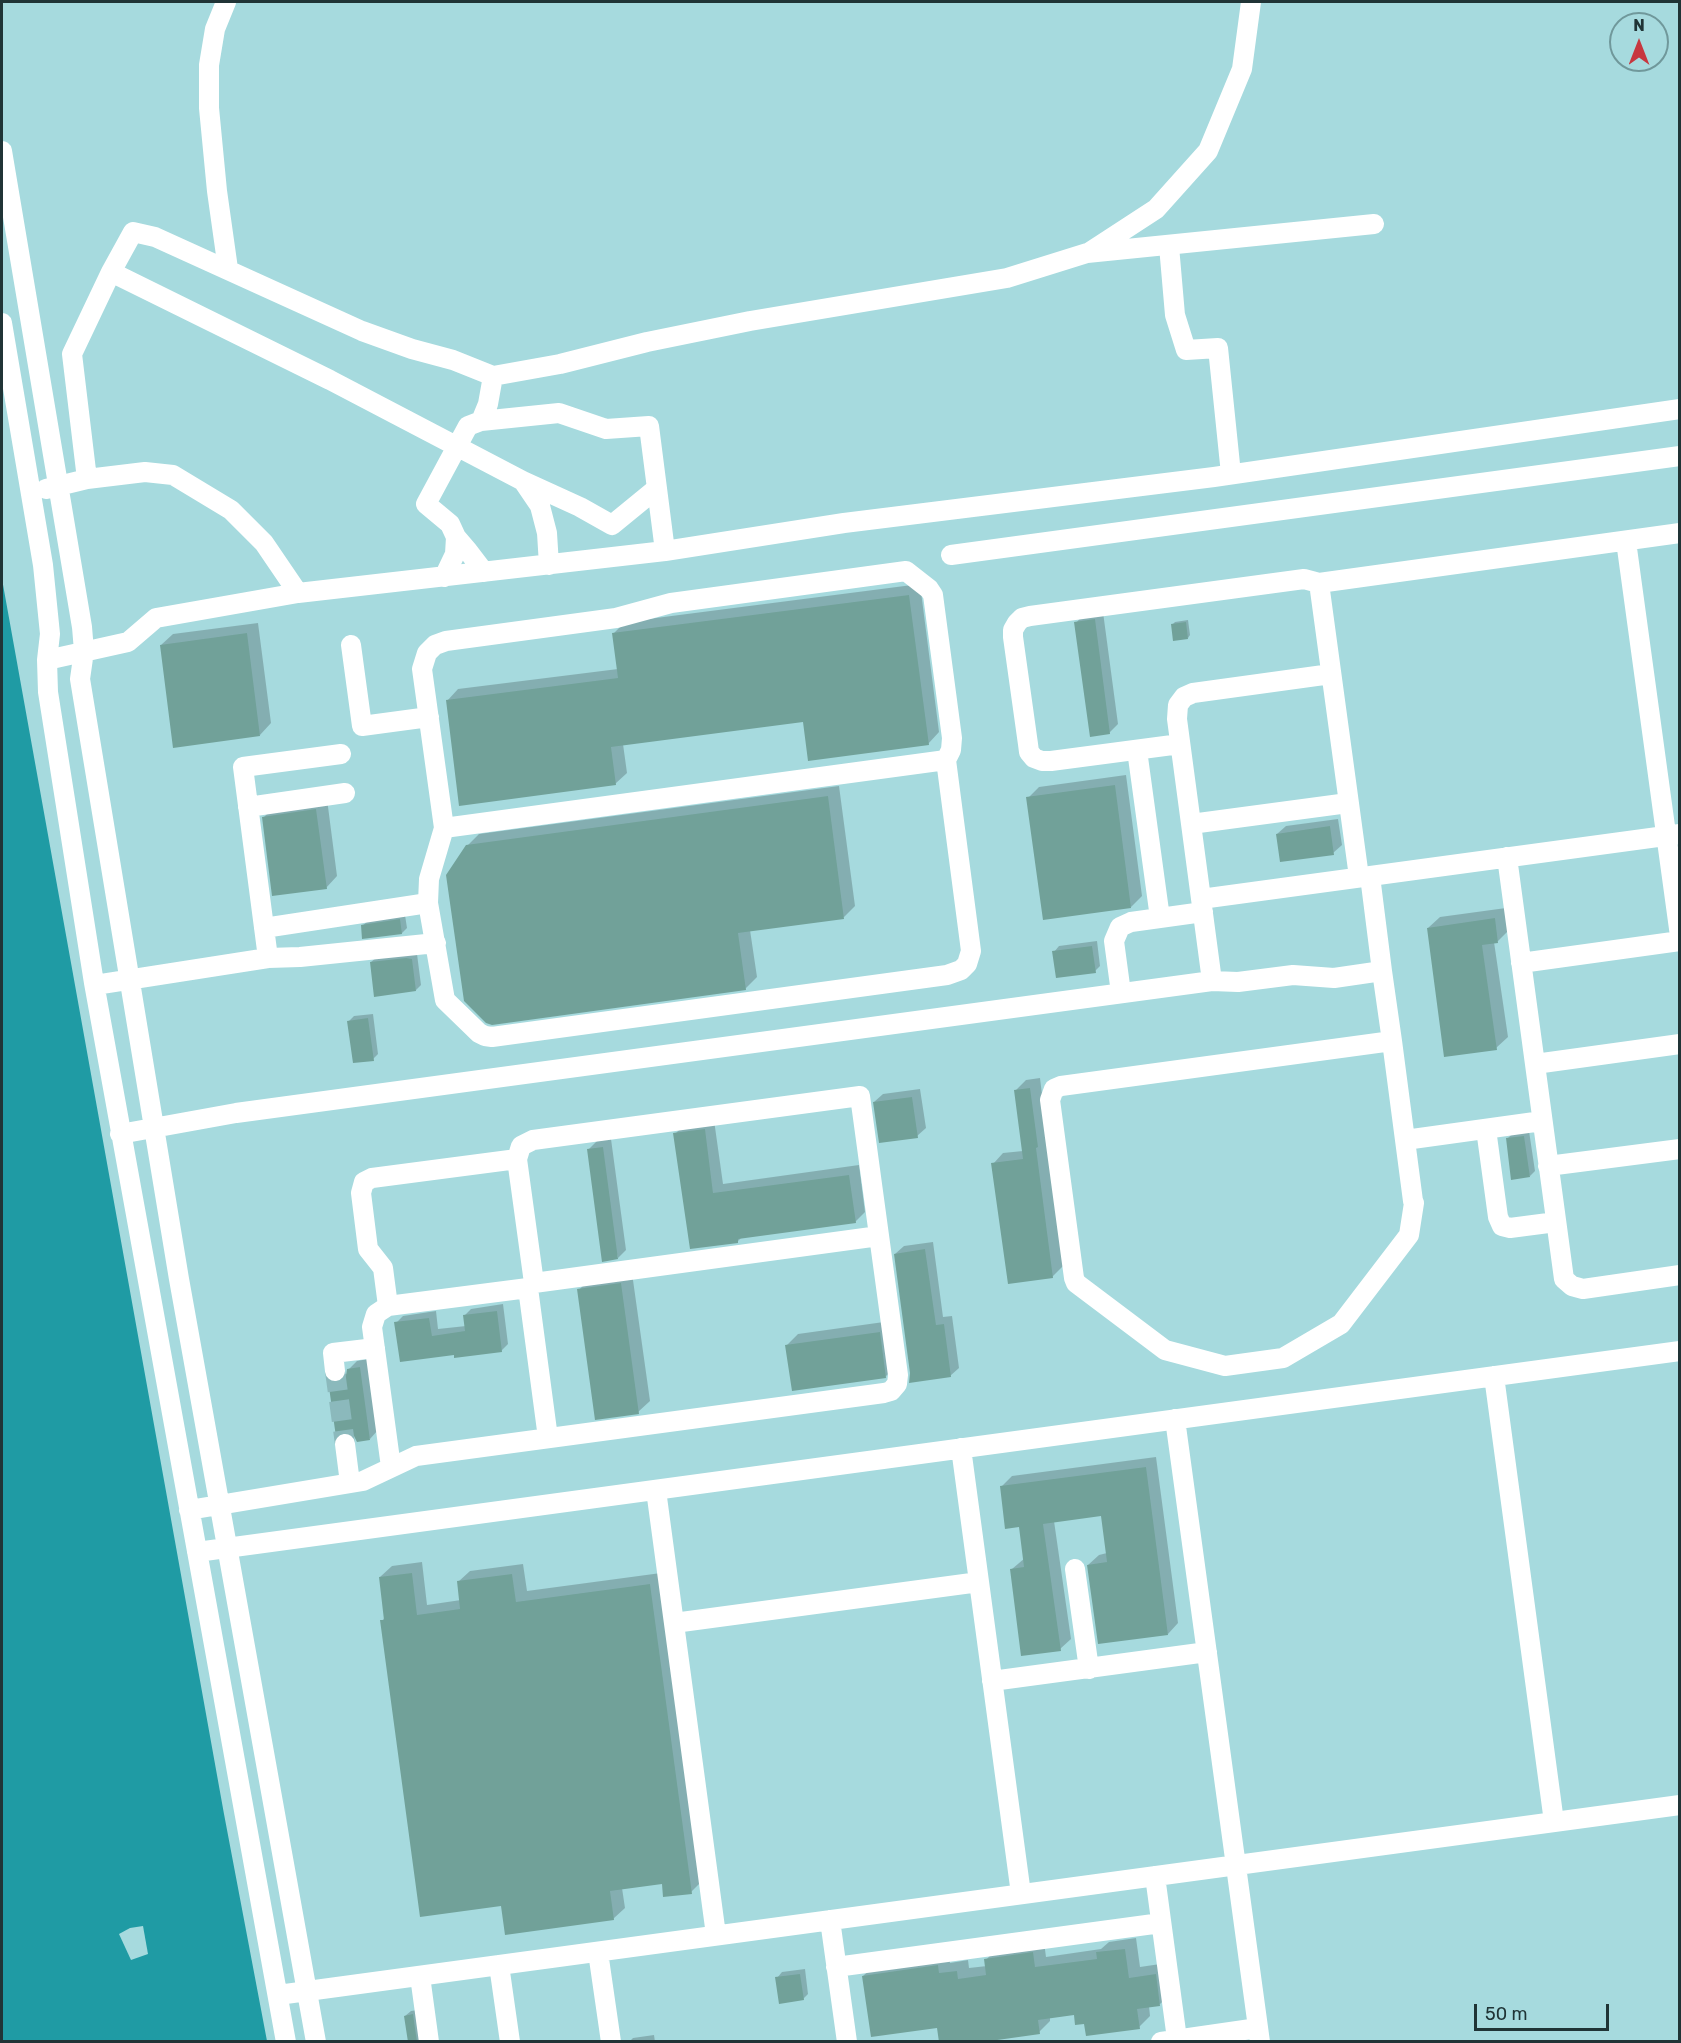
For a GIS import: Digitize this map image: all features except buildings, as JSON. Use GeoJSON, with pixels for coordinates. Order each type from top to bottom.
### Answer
{"type":"FeatureCollection","features":[{"type":"Feature","properties":{"kind":"street"},"geometry":{"type":"LineString","coordinates":[[226,2],[215,30],[209,65],[209,108],[228,269]]}},
{"type":"Feature","properties":{"kind":"street"},"geometry":{"type":"LineString","coordinates":[[1087,254],[1156,209],[1208,151],[1242,69],[1251,2]]}},
{"type":"Feature","properties":{"kind":"street"},"geometry":{"type":"LineString","coordinates":[[2,151],[82,627],[84,651],[80,679],[179,1279],[316,2042]]}},
{"type":"Feature","properties":{"kind":"street"},"geometry":{"type":"LineString","coordinates":[[87,479],[72,354],[133,232],[155,237],[362,331],[412,349],[453,360],[493,376],[560,364],[647,342],[750,321],[1007,278],[1087,254],[1374,224]]}},
{"type":"Feature","properties":{"kind":"street"},"geometry":{"type":"LineString","coordinates":[[1169,246],[1175,315],[1186,350],[1218,348],[1231,474]]}},
{"type":"Feature","properties":{"kind":"street"},"geometry":{"type":"LineString","coordinates":[[111,272],[330,380],[612,525],[656,489]]}},
{"type":"Feature","properties":{"kind":"street"},"geometry":{"type":"LineString","coordinates":[[2,323],[43,565],[50,634],[47,660],[48,692],[95,986],[286,2042]]}},
{"type":"Feature","properties":{"kind":"street"},"geometry":{"type":"LineString","coordinates":[[482,421],[493,376]]}},
{"type":"Feature","properties":{"kind":"street"},"geometry":{"type":"LineString","coordinates":[[47,660],[128,642],[156,618],[298,593],[665,551],[844,523],[1231,474],[1680,409]]}},
{"type":"Feature","properties":{"kind":"street"},"geometry":{"type":"LineString","coordinates":[[484,572],[456,537],[450,524],[426,504],[468,426],[482,421],[559,413],[606,429],[649,426],[665,551]]}},
{"type":"Feature","properties":{"kind":"street"},"geometry":{"type":"LineString","coordinates":[[951,555],[1680,456]]}},
{"type":"Feature","properties":{"kind":"street"},"geometry":{"type":"LineString","coordinates":[[32,492],[87,479],[145,471],[172,475],[231,510],[264,543],[298,593]]}},
{"type":"Feature","properties":{"kind":"street"},"geometry":{"type":"LineString","coordinates":[[523,481],[540,506],[547,533],[549,565]]}},
{"type":"Feature","properties":{"kind":"street"},"geometry":{"type":"LineString","coordinates":[[1180,744],[1047,762],[1031,755],[1013,637],[1013,630],[1019,620],[1030,616],[1304,579],[1319,583],[1680,533]]}},
{"type":"Feature","properties":{"kind":"street"},"geometry":{"type":"LineString","coordinates":[[444,577],[455,555],[456,537]]}},
{"type":"Feature","properties":{"kind":"street"},"geometry":{"type":"LineString","coordinates":[[1626,541],[1673,834],[1680,936]]}},
{"type":"Feature","properties":{"kind":"street"},"geometry":{"type":"LineString","coordinates":[[903,571],[909,573],[933,595],[952,738],[951,750],[946,760],[971,951],[967,964],[955,974],[488,1037],[479,1033],[445,1000],[428,903],[429,879],[444,828],[429,717],[423,664],[430,649],[440,642],[616,618],[671,603],[903,571]]}},
{"type":"Feature","properties":{"kind":"street"},"geometry":{"type":"LineString","coordinates":[[1319,583],[1348,803],[1382,971],[1392,1041],[1414,1203],[1410,1233],[1340,1325],[1284,1358],[1225,1366],[1165,1350],[1074,1280],[1050,1100],[1051,1093],[1056,1088],[1392,1041]]}},
{"type":"Feature","properties":{"kind":"street"},"geometry":{"type":"LineString","coordinates":[[351,645],[362,726],[429,717]]}},
{"type":"Feature","properties":{"kind":"street"},"geometry":{"type":"LineString","coordinates":[[1212,981],[1180,744],[1177,710],[1180,701],[1188,695],[1331,674]]}},
{"type":"Feature","properties":{"kind":"street"},"geometry":{"type":"LineString","coordinates":[[1137,750],[1160,918]]}},
{"type":"Feature","properties":{"kind":"street"},"geometry":{"type":"LineString","coordinates":[[268,958],[243,767],[341,754]]}},
{"type":"Feature","properties":{"kind":"street"},"geometry":{"type":"LineString","coordinates":[[444,828],[946,760]]}},
{"type":"Feature","properties":{"kind":"street"},"geometry":{"type":"LineString","coordinates":[[248,807],[345,794]]}},
{"type":"Feature","properties":{"kind":"street"},"geometry":{"type":"LineString","coordinates":[[1191,824],[1348,803]]}},
{"type":"Feature","properties":{"kind":"street"},"geometry":{"type":"LineString","coordinates":[[1121,993],[1114,940],[1120,927],[1127,922],[1160,918],[1202,905],[1364,876],[1673,834]]}},
{"type":"Feature","properties":{"kind":"street"},"geometry":{"type":"LineString","coordinates":[[1507,857],[1563,1276],[1566,1282],[1575,1288],[1583,1288],[1680,1275]]}},
{"type":"Feature","properties":{"kind":"street"},"geometry":{"type":"LineString","coordinates":[[264,928],[428,903]]}},
{"type":"Feature","properties":{"kind":"street"},"geometry":{"type":"LineString","coordinates":[[1521,963],[1680,941]]}},
{"type":"Feature","properties":{"kind":"street"},"geometry":{"type":"LineString","coordinates":[[95,986],[268,958],[300,957],[436,943]]}},
{"type":"Feature","properties":{"kind":"street"},"geometry":{"type":"LineString","coordinates":[[120,1134],[248,1112],[1212,981],[1238,982],[1293,975],[1334,978],[1382,971]]}},
{"type":"Feature","properties":{"kind":"street"},"geometry":{"type":"LineString","coordinates":[[1534,1064],[1680,1044]]}},
{"type":"Feature","properties":{"kind":"street"},"geometry":{"type":"LineString","coordinates":[[189,1510],[368,1480],[416,1456],[548,1438],[891,1391],[896,1387],[898,1378],[860,1096],[533,1140],[521,1146],[517,1159],[548,1438]]}},
{"type":"Feature","properties":{"kind":"street"},"geometry":{"type":"LineString","coordinates":[[1405,1140],[1542,1121]]}},
{"type":"Feature","properties":{"kind":"street"},"geometry":{"type":"LineString","coordinates":[[1486,1129],[1498,1217],[1502,1226],[1510,1228],[1556,1222]]}},
{"type":"Feature","properties":{"kind":"street"},"geometry":{"type":"LineString","coordinates":[[1548,1166],[1680,1149]]}},
{"type":"Feature","properties":{"kind":"street"},"geometry":{"type":"LineString","coordinates":[[388,1306],[383,1268],[368,1249],[361,1196],[361,1187],[364,1182],[372,1178],[517,1159]]}},
{"type":"Feature","properties":{"kind":"street"},"geometry":{"type":"LineString","coordinates":[[391,1467],[372,1327],[374,1317],[381,1309],[388,1306],[531,1285],[879,1236]]}},
{"type":"Feature","properties":{"kind":"street"},"geometry":{"type":"LineString","coordinates":[[335,1371],[333,1353],[375,1348]]}},
{"type":"Feature","properties":{"kind":"street"},"geometry":{"type":"LineString","coordinates":[[196,1552],[1680,1351]]}},
{"type":"Feature","properties":{"kind":"street"},"geometry":{"type":"LineString","coordinates":[[1494,1376],[1554,1822]]}},
{"type":"Feature","properties":{"kind":"street"},"geometry":{"type":"LineString","coordinates":[[1155,1876],[1161,1923],[1169,2040],[1259,2035],[1175,1419]]}},
{"type":"Feature","properties":{"kind":"street"},"geometry":{"type":"LineString","coordinates":[[345,1444],[350,1483]]}},
{"type":"Feature","properties":{"kind":"street"},"geometry":{"type":"LineString","coordinates":[[961,1448],[1021,1894]]}},
{"type":"Feature","properties":{"kind":"street"},"geometry":{"type":"LineString","coordinates":[[656,1490],[716,1935]]}},
{"type":"Feature","properties":{"kind":"street"},"geometry":{"type":"LineString","coordinates":[[1075,1569],[1089,1669]]}},
{"type":"Feature","properties":{"kind":"street"},"geometry":{"type":"LineString","coordinates":[[674,1623],[979,1582]]}},
{"type":"Feature","properties":{"kind":"street"},"geometry":{"type":"LineString","coordinates":[[992,1682],[1207,1652]]}},
{"type":"Feature","properties":{"kind":"street"},"geometry":{"type":"LineString","coordinates":[[278,1995],[1680,1805]]}},
{"type":"Feature","properties":{"kind":"street"},"geometry":{"type":"LineString","coordinates":[[830,1920],[847,2042]]}},
{"type":"Feature","properties":{"kind":"street"},"geometry":{"type":"LineString","coordinates":[[836,1967],[1161,1923]]}},
{"type":"Feature","properties":{"kind":"street"},"geometry":{"type":"LineString","coordinates":[[598,1952],[610,2042]]}},
{"type":"Feature","properties":{"kind":"street"},"geometry":{"type":"LineString","coordinates":[[499,1965],[510,2042]]}},
{"type":"Feature","properties":{"kind":"street"},"geometry":{"type":"LineString","coordinates":[[420,1976],[429,2042]]}},
{"type":"Feature","properties":{"kind":"water"},"geometry":{"type":"Polygon","coordinates":[[[2,579],[224,1814],[267,2041],[2,2041],[2,579]]]}},
{"type":"Feature","properties":{"kind":"pier"},"geometry":{"type":"Polygon","coordinates":[[[143,1926],[148,1954],[131,1960],[119,1934],[130,1928],[143,1926]]]}},
{"type":"Feature","properties":{"kind":"tunnel"},"geometry":{"type":"LineString","coordinates":[[335,1371],[345,1444]]}}]}
